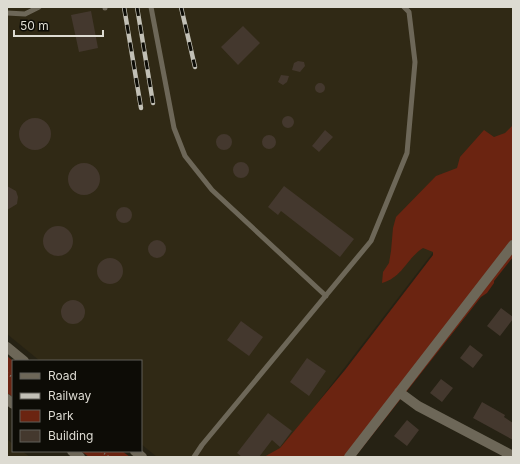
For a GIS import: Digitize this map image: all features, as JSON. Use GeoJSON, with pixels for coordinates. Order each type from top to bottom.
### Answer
{"type":"FeatureCollection","features":[{"type":"Feature","properties":{"kind":"street"},"geometry":{"type":"LineString","coordinates":[[349,457],[513,246]]}},
{"type":"Feature","properties":{"kind":"street"},"geometry":{"type":"LineString","coordinates":[[7,347],[23,360]]}},
{"type":"Feature","properties":{"kind":"street"},"geometry":{"type":"LineString","coordinates":[[399,392],[418,406],[513,456]]}},
{"type":"Feature","properties":{"kind":"lane"},"geometry":{"type":"LineString","coordinates":[[7,13],[25,14],[39,7]]}},
{"type":"Feature","properties":{"kind":"lane"},"geometry":{"type":"LineString","coordinates":[[151,7],[174,128],[185,156],[212,190],[326,296]]}},
{"type":"Feature","properties":{"kind":"lane"},"geometry":{"type":"LineString","coordinates":[[194,457],[202,445],[371,241],[407,153],[415,62],[410,12],[404,7]]}},
{"type":"Feature","properties":{"kind":"shaded area"},"geometry":{"type":"Polygon","coordinates":[[[7,7],[513,7],[513,155],[497,169],[276,457],[157,457],[142,445],[142,360],[39,360],[7,334],[7,7]]]}},
{"type":"Feature","properties":{"kind":"shaded area"},"geometry":{"type":"Polygon","coordinates":[[[7,439],[12,443],[12,452],[23,452],[30,457],[7,457],[7,439]]]}},
{"type":"Feature","properties":{"kind":"green space"},"geometry":{"type":"Polygon","coordinates":[[[513,125],[513,257],[494,281],[487,293],[481,297],[355,457],[264,457],[280,448],[345,370],[433,255],[433,252],[423,248],[412,257],[395,277],[382,283],[383,272],[389,263],[393,228],[396,217],[436,176],[457,168],[460,157],[484,130],[494,137],[505,133],[513,125]]]}},
{"type":"Feature","properties":{"kind":"green space"},"geometry":{"type":"Polygon","coordinates":[[[7,356],[12,360],[12,396],[7,393],[7,356]]]}},
{"type":"Feature","properties":{"kind":"green space"},"geometry":{"type":"Polygon","coordinates":[[[82,452],[123,452],[130,457],[89,457],[82,452]]]}},
{"type":"Feature","properties":{"kind":"building"},"geometry":{"type":"Polygon","coordinates":[[[91,11],[98,48],[79,52],[71,15],[91,11]]]}},
{"type":"Feature","properties":{"kind":"building"},"geometry":{"type":"Polygon","coordinates":[[[243,26],[260,43],[238,65],[221,47],[243,26]]]}},
{"type":"Feature","properties":{"kind":"building"},"geometry":{"type":"Polygon","coordinates":[[[298,61],[304,62],[305,66],[300,72],[292,70],[294,63],[298,61]]]}},
{"type":"Feature","properties":{"kind":"building"},"geometry":{"type":"Polygon","coordinates":[[[281,75],[289,76],[287,82],[283,85],[278,82],[281,75]]]}},
{"type":"Feature","properties":{"kind":"building"},"geometry":{"type":"Polygon","coordinates":[[[318,83],[322,83],[324,84],[324,92],[318,93],[315,90],[315,86],[318,83]]]}},
{"type":"Feature","properties":{"kind":"building"},"geometry":{"type":"Polygon","coordinates":[[[286,116],[290,116],[294,122],[290,128],[286,128],[282,124],[282,120],[286,116]]]}},
{"type":"Feature","properties":{"kind":"building"},"geometry":{"type":"Polygon","coordinates":[[[32,118],[38,118],[48,125],[51,134],[50,140],[44,147],[38,150],[32,150],[22,143],[19,137],[19,131],[26,121],[32,118]]]}},
{"type":"Feature","properties":{"kind":"building"},"geometry":{"type":"Polygon","coordinates":[[[325,130],[333,137],[319,152],[312,146],[325,130]]]}},
{"type":"Feature","properties":{"kind":"building"},"geometry":{"type":"Polygon","coordinates":[[[224,134],[230,136],[232,142],[230,148],[224,150],[218,148],[216,142],[218,136],[224,134]]]}},
{"type":"Feature","properties":{"kind":"building"},"geometry":{"type":"Polygon","coordinates":[[[269,135],[274,137],[276,142],[274,147],[269,149],[264,147],[262,142],[264,137],[269,135]]]}},
{"type":"Feature","properties":{"kind":"building"},"geometry":{"type":"Polygon","coordinates":[[[238,162],[244,162],[249,167],[247,176],[244,178],[238,178],[233,173],[233,167],[238,162]]]}},
{"type":"Feature","properties":{"kind":"building"},"geometry":{"type":"Polygon","coordinates":[[[81,163],[87,163],[96,167],[100,179],[96,191],[87,195],[81,195],[72,191],[68,182],[68,176],[72,167],[81,163]]]}},
{"type":"Feature","properties":{"kind":"building"},"geometry":{"type":"Polygon","coordinates":[[[7,186],[16,191],[18,197],[17,204],[7,210],[7,186]]]}},
{"type":"Feature","properties":{"kind":"building"},"geometry":{"type":"Polygon","coordinates":[[[284,186],[354,239],[340,257],[281,211],[278,215],[268,207],[284,186]]]}},
{"type":"Feature","properties":{"kind":"building"},"geometry":{"type":"Polygon","coordinates":[[[121,207],[127,207],[132,212],[130,221],[127,223],[121,223],[116,218],[116,212],[121,207]]]}},
{"type":"Feature","properties":{"kind":"building"},"geometry":{"type":"Polygon","coordinates":[[[58,226],[69,230],[73,241],[69,252],[58,256],[47,252],[43,241],[47,230],[58,226]]]}},
{"type":"Feature","properties":{"kind":"building"},"geometry":{"type":"Polygon","coordinates":[[[157,240],[163,243],[166,249],[163,255],[157,258],[151,255],[148,249],[151,243],[157,240]]]}},
{"type":"Feature","properties":{"kind":"building"},"geometry":{"type":"Polygon","coordinates":[[[110,258],[119,262],[123,271],[119,280],[110,284],[101,280],[97,271],[101,262],[110,258]]]}},
{"type":"Feature","properties":{"kind":"building"},"geometry":{"type":"Polygon","coordinates":[[[73,300],[82,303],[85,312],[82,321],[73,324],[64,321],[61,312],[64,303],[73,300]]]}},
{"type":"Feature","properties":{"kind":"building"},"geometry":{"type":"Polygon","coordinates":[[[501,308],[513,317],[513,319],[500,336],[487,326],[501,308]]]}},
{"type":"Feature","properties":{"kind":"building"},"geometry":{"type":"Polygon","coordinates":[[[241,321],[263,337],[249,356],[227,340],[241,321]]]}},
{"type":"Feature","properties":{"kind":"building"},"geometry":{"type":"Polygon","coordinates":[[[470,345],[483,355],[473,368],[460,358],[470,345]]]}},
{"type":"Feature","properties":{"kind":"building"},"geometry":{"type":"Polygon","coordinates":[[[307,358],[326,371],[309,396],[290,382],[307,358]]]}},
{"type":"Feature","properties":{"kind":"building"},"geometry":{"type":"Polygon","coordinates":[[[441,379],[453,388],[442,402],[430,393],[441,379]]]}},
{"type":"Feature","properties":{"kind":"building"},"geometry":{"type":"Polygon","coordinates":[[[482,402],[505,415],[504,417],[513,423],[513,440],[473,418],[482,402]]]}},
{"type":"Feature","properties":{"kind":"building"},"geometry":{"type":"Polygon","coordinates":[[[268,413],[292,431],[280,447],[272,440],[259,457],[242,457],[237,453],[268,413]]]}},
{"type":"Feature","properties":{"kind":"building"},"geometry":{"type":"Polygon","coordinates":[[[407,420],[419,430],[407,446],[394,436],[407,420]]]}},
{"type":"Feature","properties":{"kind":"railway"},"geometry":{"type":"LineString","coordinates":[[124,7],[141,108]]}},
{"type":"Feature","properties":{"kind":"railway"},"geometry":{"type":"LineString","coordinates":[[137,7],[153,103]]}},
{"type":"Feature","properties":{"kind":"railway"},"geometry":{"type":"LineString","coordinates":[[181,7],[195,67]]}}]}
